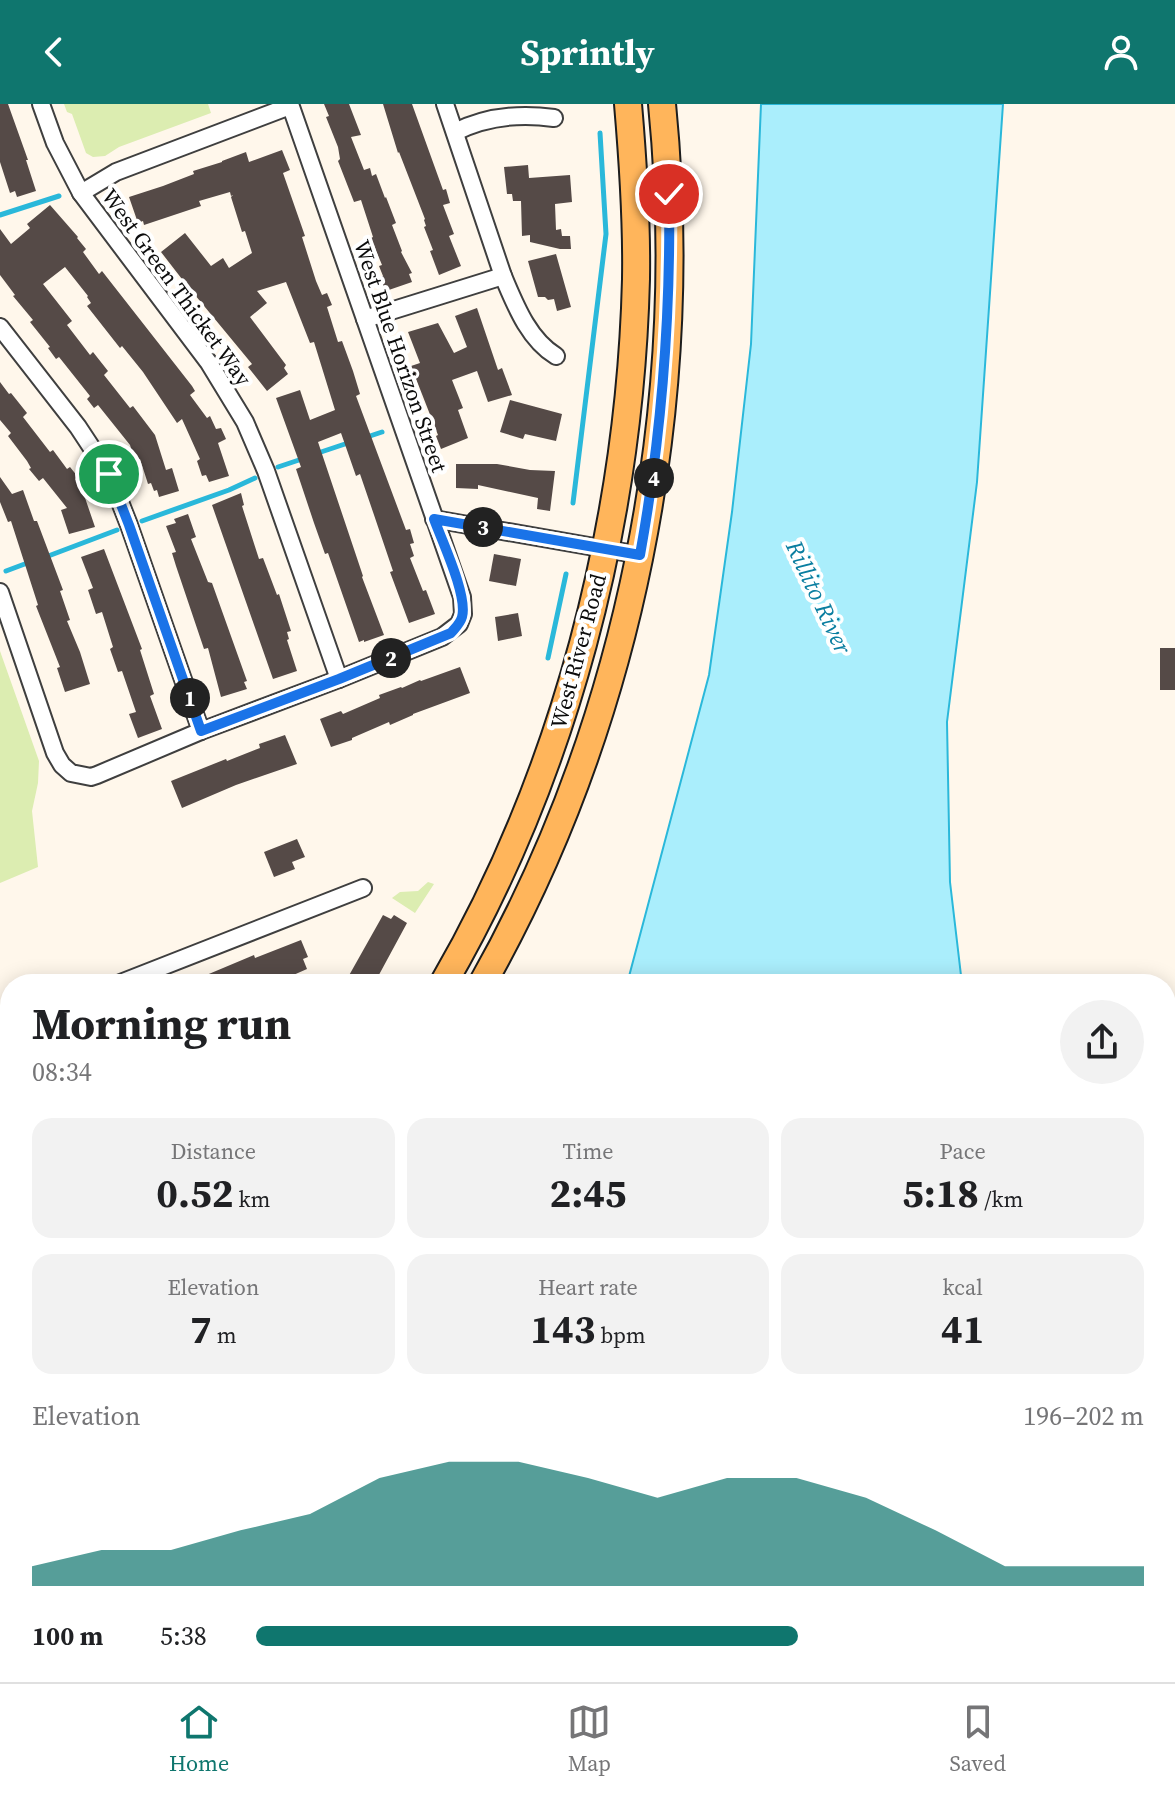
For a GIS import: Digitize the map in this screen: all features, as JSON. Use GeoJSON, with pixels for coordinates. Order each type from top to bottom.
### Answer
{"type":"FeatureCollection","features":[{"type":"Feature","properties":{"kind":"main road","name":"West River Road"},"geometry":{"type":"LineString","coordinates":[[448,974],[479,917],[537,787],[587,630],[605,549],[619,470],[634,315],[635,244],[628,104]]}},
{"type":"Feature","properties":{"kind":"main road","name":"West River Road"},"geometry":{"type":"LineString","coordinates":[[487,974],[527,897],[578,773],[606,688],[640,555],[653,482],[667,334],[669,194],[662,104]]}},
{"type":"Feature","properties":{"kind":"street","name":"West Green Thicket Way"},"geometry":{"type":"LineString","coordinates":[[41,104],[55,143],[81,193],[209,363],[241,414],[266,471],[339,679]]}},
{"type":"Feature","properties":{"kind":"street"},"geometry":{"type":"LineString","coordinates":[[445,104],[503,276],[525,322],[547,351],[556,356]]}},
{"type":"Feature","properties":{"kind":"street"},"geometry":{"type":"LineString","coordinates":[[81,193],[116,172],[290,105]]}},
{"type":"Feature","properties":{"kind":"street","name":"West Blue Horizon Street"},"geometry":{"type":"LineString","coordinates":[[290,105],[462,597],[463,626],[339,679]]}},
{"type":"Feature","properties":{"kind":"street"},"geometry":{"type":"LineString","coordinates":[[455,132],[476,122],[505,117],[529,114],[554,118]]}},
{"type":"Feature","properties":{"kind":"street"},"geometry":{"type":"LineString","coordinates":[[365,319],[503,276]]}},
{"type":"Feature","properties":{"kind":"street"},"geometry":{"type":"LineString","coordinates":[[0,327],[90,442],[109,474],[201,731]]}},
{"type":"Feature","properties":{"kind":"street"},"geometry":{"type":"LineString","coordinates":[[434,519],[640,555]]}},
{"type":"Feature","properties":{"kind":"street"},"geometry":{"type":"LineString","coordinates":[[0,592],[55,753],[69,777],[97,775],[201,731],[339,679]]}},
{"type":"Feature","properties":{"kind":"street"},"geometry":{"type":"LineString","coordinates":[[144,974],[363,888]]}},
{"type":"Feature","properties":{"kind":"green space"},"geometry":{"type":"Polygon","coordinates":[[[64,104],[208,104],[211,113],[119,147],[105,156],[93,157],[86,153],[72,114],[67,112],[64,104]]]}},
{"type":"Feature","properties":{"kind":"green space"},"geometry":{"type":"Polygon","coordinates":[[[0,651],[39,761],[32,811],[38,867],[0,883],[0,651]]]}},
{"type":"Feature","properties":{"kind":"green space"},"geometry":{"type":"Polygon","coordinates":[[[428,882],[434,884],[415,913],[392,898],[400,892],[418,891],[428,882]]]}},
{"type":"Feature","properties":{"kind":"water","name":"Rillito River"},"geometry":{"type":"Polygon","coordinates":[[[761,104],[1003,104],[977,482],[947,722],[950,882],[961,974],[630,974],[709,675],[751,344],[761,104]]]}},
{"type":"Feature","properties":{"kind":"building"},"geometry":{"type":"Polygon","coordinates":[[[0,104],[8,104],[36,191],[17,197],[15,191],[10,193],[0,162],[0,104]]]}},
{"type":"Feature","properties":{"kind":"building"},"geometry":{"type":"Polygon","coordinates":[[[324,104],[349,104],[361,135],[351,137],[364,170],[370,168],[372,176],[376,174],[386,197],[396,223],[392,225],[401,252],[412,273],[409,274],[412,282],[383,292],[378,278],[383,276],[379,266],[382,265],[361,200],[354,202],[338,161],[338,147],[324,104]]]}},
{"type":"Feature","properties":{"kind":"building"},"geometry":{"type":"Polygon","coordinates":[[[383,104],[412,104],[443,190],[446,189],[450,203],[443,205],[454,234],[449,236],[461,266],[439,275],[424,227],[425,219],[398,153],[383,104]]]}},
{"type":"Feature","properties":{"kind":"building"},"geometry":{"type":"Polygon","coordinates":[[[282,150],[290,170],[283,173],[305,236],[302,237],[316,281],[322,295],[327,293],[332,305],[327,307],[338,342],[342,341],[353,371],[360,394],[356,396],[406,530],[410,529],[414,556],[410,558],[435,614],[409,623],[360,474],[356,476],[341,433],[318,442],[384,635],[364,642],[359,642],[328,553],[325,554],[296,469],[301,467],[276,398],[300,390],[310,420],[335,410],[314,342],[310,343],[286,282],[257,291],[267,303],[250,317],[286,365],[284,368],[288,374],[267,391],[248,367],[252,364],[195,295],[192,297],[161,252],[185,233],[211,266],[223,258],[229,268],[252,253],[245,231],[242,232],[231,197],[233,195],[230,192],[199,201],[201,206],[144,225],[143,221],[138,223],[129,197],[246,152],[249,162],[282,150]]]}},
{"type":"Feature","properties":{"kind":"building"},"geometry":{"type":"Polygon","coordinates":[[[528,165],[529,178],[570,175],[572,202],[555,204],[556,230],[561,229],[562,236],[570,236],[571,249],[530,242],[530,235],[522,236],[521,201],[513,201],[512,194],[507,194],[504,167],[528,165]]]}},
{"type":"Feature","properties":{"kind":"building"},"geometry":{"type":"Polygon","coordinates":[[[50,205],[78,237],[86,249],[83,252],[99,274],[102,271],[192,386],[195,391],[190,395],[207,418],[210,416],[216,429],[221,428],[226,439],[218,443],[229,476],[209,482],[206,475],[202,476],[197,461],[200,459],[182,419],[177,423],[143,372],[87,306],[91,303],[88,296],[65,267],[43,284],[72,321],[67,325],[90,355],[93,352],[108,371],[104,375],[155,435],[166,470],[172,468],[179,491],[159,497],[157,490],[154,491],[151,483],[148,484],[140,459],[135,461],[130,445],[98,405],[94,408],[87,399],[90,396],[59,357],[56,359],[30,322],[33,320],[0,275],[0,229],[11,244],[30,228],[27,224],[50,205]]]}},
{"type":"Feature","properties":{"kind":"building"},"geometry":{"type":"Polygon","coordinates":[[[556,254],[571,307],[557,311],[554,299],[538,297],[528,261],[556,254]]]}},
{"type":"Feature","properties":{"kind":"building"},"geometry":{"type":"Polygon","coordinates":[[[477,308],[498,370],[502,368],[512,395],[488,402],[477,371],[452,380],[463,408],[458,410],[468,438],[441,449],[411,366],[420,363],[408,332],[438,323],[454,353],[467,347],[455,316],[477,308]]]}},
{"type":"Feature","properties":{"kind":"building"},"geometry":{"type":"Polygon","coordinates":[[[0,382],[27,413],[23,417],[50,452],[53,450],[67,469],[70,467],[78,477],[75,479],[82,489],[95,527],[69,534],[61,510],[67,508],[43,478],[39,481],[29,469],[27,461],[8,436],[11,433],[0,420],[0,382]]]}},
{"type":"Feature","properties":{"kind":"building"},"geometry":{"type":"Polygon","coordinates":[[[510,400],[562,414],[556,441],[525,434],[523,439],[500,432],[510,400]]]}},
{"type":"Feature","properties":{"kind":"building"},"geometry":{"type":"Polygon","coordinates":[[[456,464],[497,464],[555,471],[550,511],[537,509],[538,498],[478,485],[478,489],[456,488],[456,464]]]}},
{"type":"Feature","properties":{"kind":"building"},"geometry":{"type":"Polygon","coordinates":[[[0,477],[12,494],[23,490],[34,521],[37,521],[63,590],[60,591],[70,620],[67,621],[90,684],[65,692],[57,668],[60,667],[36,606],[11,521],[8,522],[0,502],[0,477]]]}},
{"type":"Feature","properties":{"kind":"building"},"geometry":{"type":"Polygon","coordinates":[[[241,493],[242,506],[259,559],[263,558],[279,594],[291,631],[287,632],[287,640],[297,671],[273,679],[212,505],[241,493]]]}},
{"type":"Feature","properties":{"kind":"building"},"geometry":{"type":"Polygon","coordinates":[[[188,514],[196,537],[191,539],[208,582],[212,583],[247,681],[244,682],[247,689],[221,697],[208,648],[204,649],[176,566],[172,553],[176,552],[166,526],[188,514]]]}},
{"type":"Feature","properties":{"kind":"building"},"geometry":{"type":"Polygon","coordinates":[[[104,549],[142,649],[154,694],[150,696],[162,729],[138,738],[129,714],[136,712],[122,671],[118,672],[110,649],[113,647],[102,612],[96,614],[88,590],[93,588],[81,557],[104,549]]]}},
{"type":"Feature","properties":{"kind":"building"},"geometry":{"type":"Polygon","coordinates":[[[494,554],[521,559],[516,586],[489,581],[494,554]]]}},
{"type":"Feature","properties":{"kind":"building"},"geometry":{"type":"Polygon","coordinates":[[[518,613],[522,636],[498,641],[495,617],[518,613]]]}},
{"type":"Feature","properties":{"kind":"building"},"geometry":{"type":"Polygon","coordinates":[[[1160,648],[1175,648],[1175,690],[1160,690],[1160,648]]]}},
{"type":"Feature","properties":{"kind":"building"},"geometry":{"type":"Polygon","coordinates":[[[460,667],[470,693],[331,747],[320,719],[341,711],[343,714],[380,698],[379,695],[460,667]]]}},
{"type":"Feature","properties":{"kind":"building"},"geometry":{"type":"Polygon","coordinates":[[[285,735],[297,764],[182,808],[171,781],[260,748],[259,744],[285,735]]]}},
{"type":"Feature","properties":{"kind":"building"},"geometry":{"type":"Polygon","coordinates":[[[297,839],[305,857],[292,862],[295,869],[274,877],[264,852],[297,839]]]}},
{"type":"Feature","properties":{"kind":"building"},"geometry":{"type":"Polygon","coordinates":[[[383,915],[391,919],[394,915],[407,923],[379,974],[350,974],[383,915]]]}},
{"type":"Feature","properties":{"kind":"building"},"geometry":{"type":"Polygon","coordinates":[[[301,940],[308,957],[303,959],[307,969],[296,974],[209,974],[254,955],[255,958],[301,940]]]}},
{"type":"Feature","properties":{"kind":"waterway"},"geometry":{"type":"LineString","coordinates":[[573,503],[606,234],[600,133]]}},
{"type":"Feature","properties":{"kind":"waterway"},"geometry":{"type":"LineString","coordinates":[[0,215],[59,196]]}},
{"type":"Feature","properties":{"kind":"waterway"},"geometry":{"type":"LineString","coordinates":[[364,438],[382,432]]}},
{"type":"Feature","properties":{"kind":"waterway"},"geometry":{"type":"LineString","coordinates":[[315,454],[351,442]]}},
{"type":"Feature","properties":{"kind":"waterway"},"geometry":{"type":"LineString","coordinates":[[278,467],[302,459]]}},
{"type":"Feature","properties":{"kind":"waterway"},"geometry":{"type":"LineString","coordinates":[[142,521],[255,478]]}},
{"type":"Feature","properties":{"kind":"waterway"},"geometry":{"type":"LineString","coordinates":[[43,558],[117,530]]}},
{"type":"Feature","properties":{"kind":"waterway"},"geometry":{"type":"LineString","coordinates":[[6,571],[30,562]]}},
{"type":"Feature","properties":{"kind":"waterway"},"geometry":{"type":"LineString","coordinates":[[548,658],[566,574]]}},
{"type":"Feature","properties":{"kind":"route"},"geometry":{"type":"LineString","coordinates":[[109,474],[201,731],[451,633],[463,614],[462,597],[434,519],[640,555],[653,482],[666,362],[669,194]]}}]}
